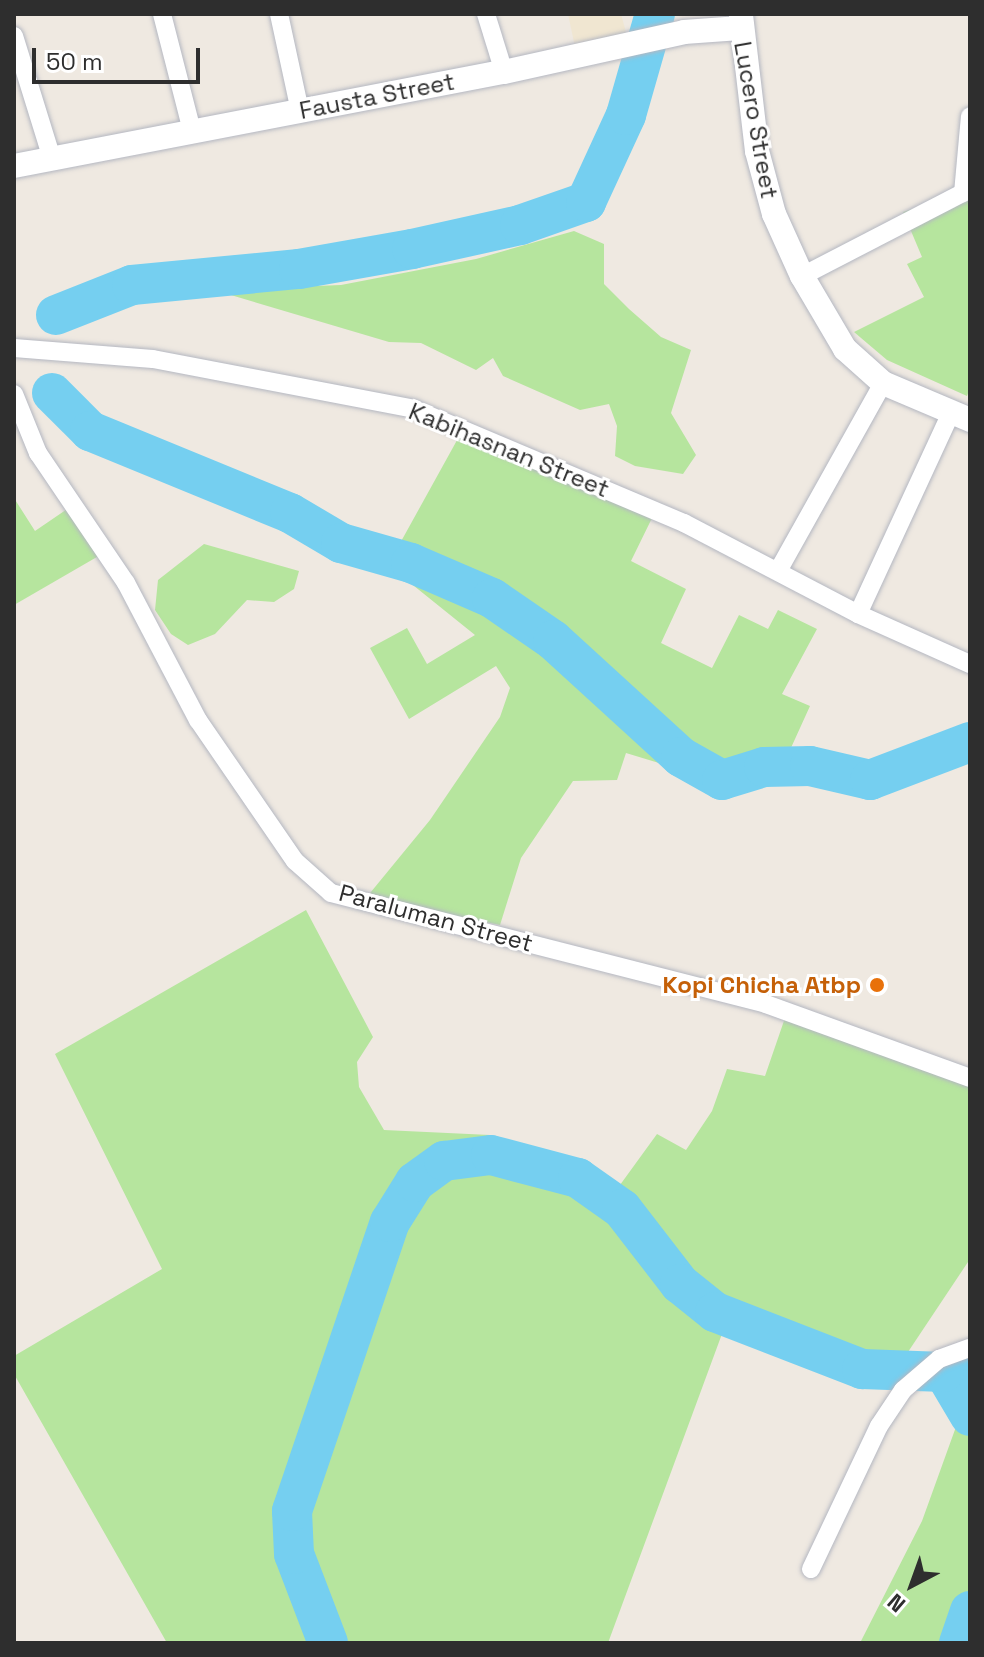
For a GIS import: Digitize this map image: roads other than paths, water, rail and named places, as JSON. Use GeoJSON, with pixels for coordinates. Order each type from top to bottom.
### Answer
{"type":"FeatureCollection","features":[{"type":"Feature","properties":{"kind":"street"},"geometry":{"type":"LineString","coordinates":[[162,14],[192,131]]}},
{"type":"Feature","properties":{"kind":"street"},"geometry":{"type":"LineString","coordinates":[[279,14],[300,111]]}},
{"type":"Feature","properties":{"kind":"street"},"geometry":{"type":"LineString","coordinates":[[486,14],[504,72]]}},
{"type":"Feature","properties":{"kind":"street","name":"Fausta Street"},"geometry":{"type":"LineString","coordinates":[[14,166],[504,72],[741,21]]}},
{"type":"Feature","properties":{"kind":"street","name":"Lucero Street"},"geometry":{"type":"LineString","coordinates":[[741,21],[757,151],[774,214],[802,276],[845,349],[883,383],[960,418]]}},
{"type":"Feature","properties":{"kind":"street"},"geometry":{"type":"LineString","coordinates":[[14,36],[52,159]]}},
{"type":"Feature","properties":{"kind":"street"},"geometry":{"type":"LineString","coordinates":[[802,276],[963,193],[970,116]]}},
{"type":"Feature","properties":{"kind":"street","name":"Kabihasnan Street"},"geometry":{"type":"LineString","coordinates":[[14,348],[153,359],[414,409],[644,505],[858,614],[970,664]]}},
{"type":"Feature","properties":{"kind":"street"},"geometry":{"type":"LineString","coordinates":[[778,571],[883,383]]}},
{"type":"Feature","properties":{"kind":"street","name":"Paraluman Street"},"geometry":{"type":"LineString","coordinates":[[14,394],[38,453],[126,583],[198,720],[295,861],[331,893],[766,1004],[970,1078]]}},
{"type":"Feature","properties":{"kind":"street"},"geometry":{"type":"LineString","coordinates":[[858,614],[960,418]]}},
{"type":"Feature","properties":{"kind":"street"},"geometry":{"type":"LineString","coordinates":[[811,1569],[879,1426],[903,1390],[939,1359],[970,1348]]}},
{"type":"Feature","properties":{"kind":"waterway"},"geometry":{"type":"LineString","coordinates":[[56,315],[132,285],[299,269],[412,249],[520,225],[586,202],[626,115],[655,14]]}},
{"type":"Feature","properties":{"kind":"waterway"},"geometry":{"type":"LineString","coordinates":[[52,393],[90,431],[290,513],[341,543],[411,563],[492,598],[553,640],[681,757],[722,780],[764,767],[810,766],[870,780],[970,742]]}},
{"type":"Feature","properties":{"kind":"waterway"},"geometry":{"type":"LineString","coordinates":[[328,1643],[294,1554],[292,1511],[390,1222],[415,1182],[444,1161],[491,1155],[578,1178],[622,1209],[680,1284],[715,1312],[862,1369],[944,1372]]}},
{"type":"Feature","properties":{"kind":"waterway"},"geometry":{"type":"LineString","coordinates":[[968,1377],[944,1372],[970,1416]]}},
{"type":"Feature","properties":{"kind":"waterway"},"geometry":{"type":"LineString","coordinates":[[959,1643],[970,1611]]}},
{"type":"Feature","properties":{"kind":"place","name":"Kopi Chicha Atbp"},"geometry":{"type":"Point","coordinates":[877,985]}}]}
